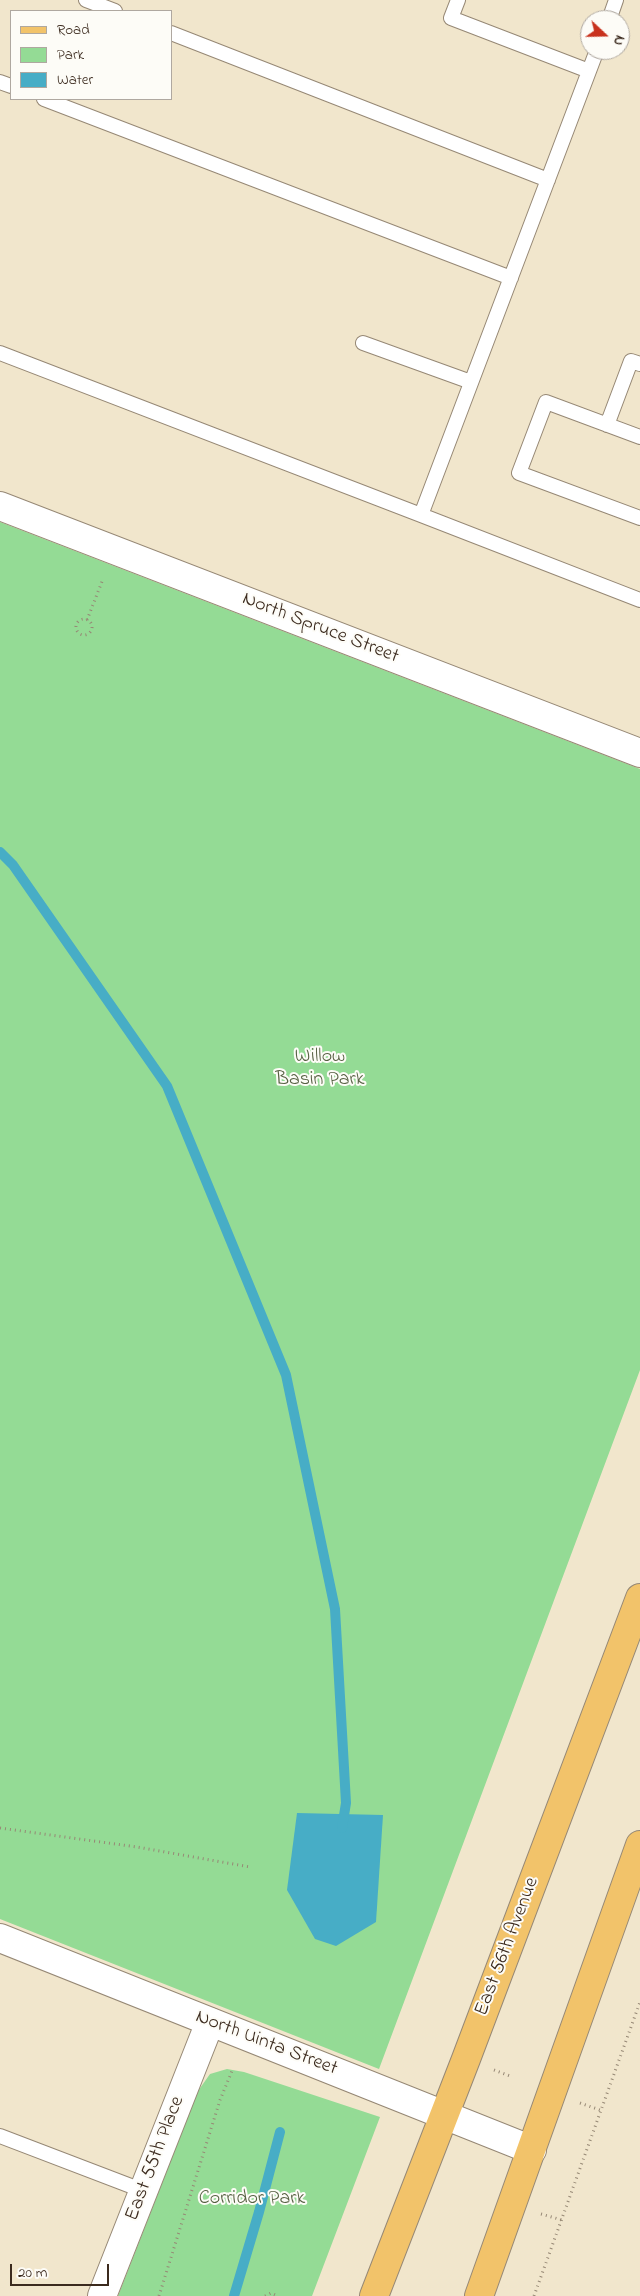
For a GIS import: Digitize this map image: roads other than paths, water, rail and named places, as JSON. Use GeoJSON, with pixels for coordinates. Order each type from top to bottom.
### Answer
{"type":"FeatureCollection","features":[{"type":"Feature","properties":{"kind":"main road","name":"East 56th Avenue"},"geometry":{"type":"LineString","coordinates":[[374,2296],[445,2114],[640,1598]]}},
{"type":"Feature","properties":{"kind":"main road"},"geometry":{"type":"LineString","coordinates":[[479,2296],[640,1845]]}},
{"type":"Feature","properties":{"kind":"street","name":"North Spruce Street"},"geometry":{"type":"LineString","coordinates":[[0,506],[640,752]]}},
{"type":"Feature","properties":{"kind":"street","name":"North Uinta Street"},"geometry":{"type":"LineString","coordinates":[[0,1938],[532,2150]]}},
{"type":"Feature","properties":{"kind":"street","name":"East 55th Place"},"geometry":{"type":"LineString","coordinates":[[102,2296],[210,2022]]}},
{"type":"Feature","properties":{"kind":"lane"},"geometry":{"type":"LineString","coordinates":[[86,0],[112,10]]}},
{"type":"Feature","properties":{"kind":"lane"},"geometry":{"type":"LineString","coordinates":[[458,0],[451,18],[589,71]]}},
{"type":"Feature","properties":{"kind":"lane"},"geometry":{"type":"LineString","coordinates":[[172,33],[548,180]]}},
{"type":"Feature","properties":{"kind":"lane"},"geometry":{"type":"LineString","coordinates":[[421,515],[593,60]]}},
{"type":"Feature","properties":{"kind":"lane"},"geometry":{"type":"LineString","coordinates":[[47,100],[511,278]]}},
{"type":"Feature","properties":{"kind":"lane"},"geometry":{"type":"LineString","coordinates":[[363,343],[472,382]]}},
{"type":"Feature","properties":{"kind":"lane"},"geometry":{"type":"LineString","coordinates":[[0,353],[640,600]]}},
{"type":"Feature","properties":{"kind":"lane"},"geometry":{"type":"LineString","coordinates":[[607,425],[632,361],[640,364]]}},
{"type":"Feature","properties":{"kind":"lane"},"geometry":{"type":"LineString","coordinates":[[640,437],[546,402],[519,472],[640,518]]}},
{"type":"Feature","properties":{"kind":"lane"},"geometry":{"type":"LineString","coordinates":[[0,2136],[144,2191]]}},
{"type":"Feature","properties":{"kind":"water"},"geometry":{"type":"Polygon","coordinates":[[[297,1813],[383,1815],[376,1922],[336,1946],[315,1939],[287,1890],[297,1813]]]}},
{"type":"Feature","properties":{"kind":"waterway"},"geometry":{"type":"LineString","coordinates":[[0,852],[13,865],[167,1086],[286,1375],[335,1609],[346,1803],[342,1828]]}},
{"type":"Feature","properties":{"kind":"waterway"},"geometry":{"type":"LineString","coordinates":[[234,2296],[280,2132]]}},
{"type":"Feature","properties":{"kind":"park label","name":"Willow Basin Park"},"geometry":{"type":"Point","coordinates":[320,1070]}},
{"type":"Feature","properties":{"kind":"park label","name":"Corridor Park"},"geometry":{"type":"Point","coordinates":[252,2200]}}]}
